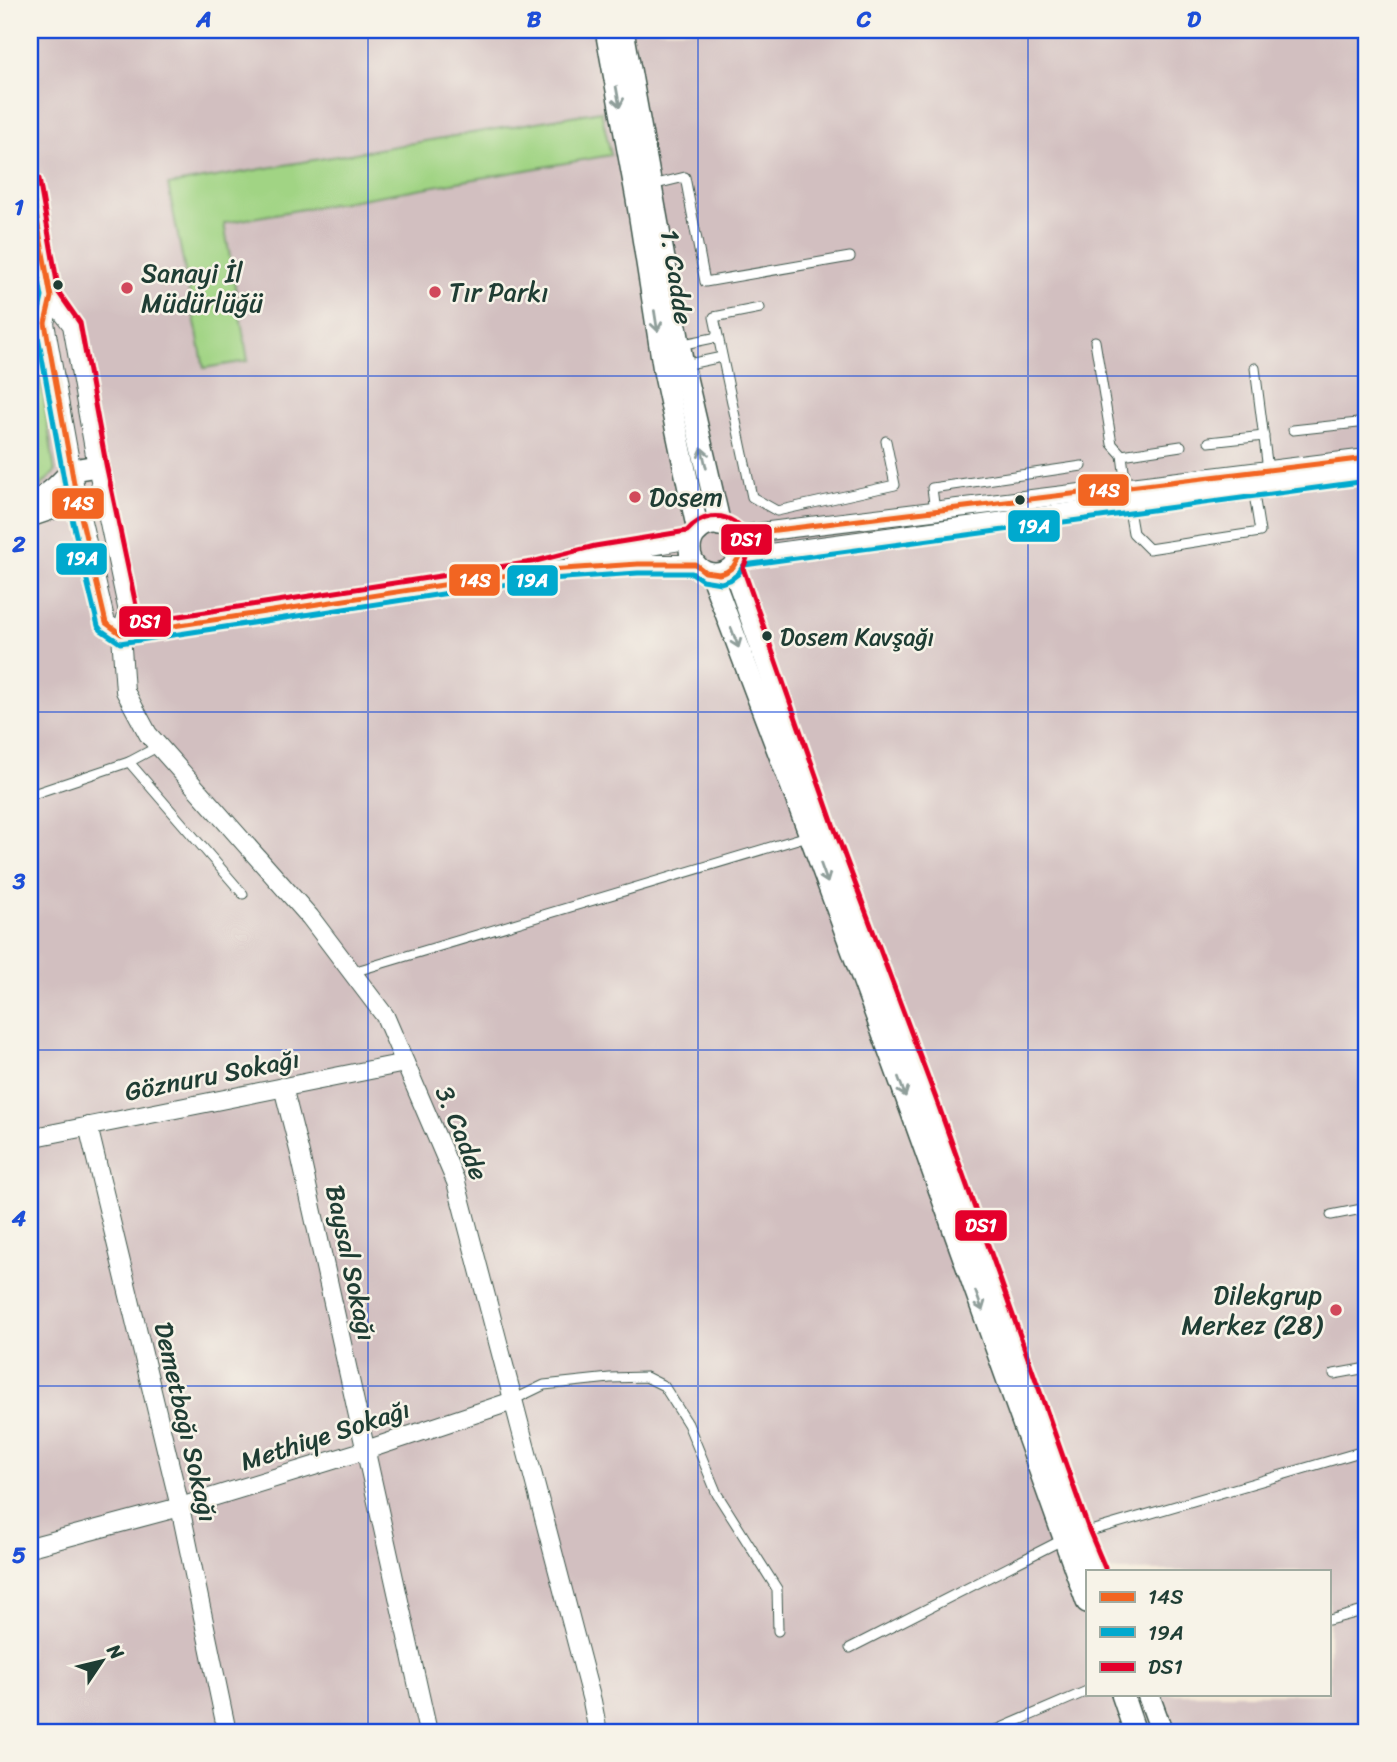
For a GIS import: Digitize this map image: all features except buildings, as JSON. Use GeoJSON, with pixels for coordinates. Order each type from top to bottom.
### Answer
{"type":"FeatureCollection","features":[{"type":"Feature","properties":{"kind":"street","name":"1. Cadde"},"geometry":{"type":"LineString","coordinates":[[606,30],[643,187]]}},
{"type":"Feature","properties":{"kind":"street","name":"1. Cadde"},"geometry":{"type":"LineString","coordinates":[[623,30],[643,187],[671,357],[695,535]]}},
{"type":"Feature","properties":{"kind":"street"},"geometry":{"type":"LineString","coordinates":[[30,181],[51,297],[45,323],[77,500],[106,623],[121,634],[534,571],[638,564],[726,572],[732,546]]}},
{"type":"Feature","properties":{"kind":"street","name":"3. Cadde"},"geometry":{"type":"LineString","coordinates":[[51,297],[72,325],[97,466],[128,612],[121,634],[125,691],[148,734],[310,917],[385,1016],[456,1182],[588,1688],[597,1732]]}},
{"type":"Feature","properties":{"kind":"street","name":"1. Cadde"},"geometry":{"type":"LineString","coordinates":[[671,357],[732,546],[818,833]]}},
{"type":"Feature","properties":{"kind":"street"},"geometry":{"type":"LineString","coordinates":[[1260,479],[1367,458]]}},
{"type":"Feature","properties":{"kind":"street"},"geometry":{"type":"LineString","coordinates":[[30,508],[73,470],[97,466]]}},
{"type":"Feature","properties":{"kind":"street"},"geometry":{"type":"LineString","coordinates":[[732,546],[935,511],[1127,496],[1260,479],[1367,472]]}},
{"type":"Feature","properties":{"kind":"street"},"geometry":{"type":"LineString","coordinates":[[30,516],[77,500],[103,496]]}},
{"type":"Feature","properties":{"kind":"street"},"geometry":{"type":"LineString","coordinates":[[732,546],[937,530],[1127,496]]}},
{"type":"Feature","properties":{"kind":"street"},"geometry":{"type":"LineString","coordinates":[[935,511],[937,530]]}},
{"type":"Feature","properties":{"kind":"street"},"geometry":{"type":"LineString","coordinates":[[732,546],[712,524],[704,526],[695,535],[690,547],[691,556],[703,569],[818,833],[912,1112],[1072,1536],[1086,1598]]}},
{"type":"Feature","properties":{"kind":"street"},"geometry":{"type":"LineString","coordinates":[[534,571],[695,535]]}},
{"type":"Feature","properties":{"kind":"street","name":"Göznuru Sokağı"},"geometry":{"type":"LineString","coordinates":[[30,1138],[405,1063]]}},
{"type":"Feature","properties":{"kind":"street","name":"Baysal Sokağı"},"geometry":{"type":"LineString","coordinates":[[283,1087],[428,1732]]}},
{"type":"Feature","properties":{"kind":"street","name":"Demetbağı Sokağı"},"geometry":{"type":"LineString","coordinates":[[88,1126],[180,1507],[227,1732]]}},
{"type":"Feature","properties":{"kind":"street","name":"Methiye Sokağı"},"geometry":{"type":"LineString","coordinates":[[30,1547],[180,1507],[366,1450],[513,1401]]}},
{"type":"Feature","properties":{"kind":"street"},"geometry":{"type":"LineString","coordinates":[[1072,1536],[1096,1570]]}},
{"type":"Feature","properties":{"kind":"street"},"geometry":{"type":"LineString","coordinates":[[1123,1696],[1135,1732]]}},
{"type":"Feature","properties":{"kind":"street"},"geometry":{"type":"LineString","coordinates":[[1149,1696],[1162,1732]]}},
{"type":"Feature","properties":{"kind":"lane"},"geometry":{"type":"LineString","coordinates":[[643,187],[685,177],[705,282],[850,257]]}},
{"type":"Feature","properties":{"kind":"lane"},"geometry":{"type":"LineString","coordinates":[[760,308],[713,317],[752,497],[777,511],[895,485],[886,441]]}},
{"type":"Feature","properties":{"kind":"lane"},"geometry":{"type":"LineString","coordinates":[[671,357],[718,337]]}},
{"type":"Feature","properties":{"kind":"lane"},"geometry":{"type":"LineString","coordinates":[[1096,341],[1112,444],[1122,455],[1133,533],[1149,549],[1260,531],[1260,479],[1264,436],[1255,368]]}},
{"type":"Feature","properties":{"kind":"lane"},"geometry":{"type":"LineString","coordinates":[[671,357],[722,357]]}},
{"type":"Feature","properties":{"kind":"lane"},"geometry":{"type":"LineString","coordinates":[[1293,430],[1367,422]]}},
{"type":"Feature","properties":{"kind":"lane"},"geometry":{"type":"LineString","coordinates":[[1209,442],[1264,436]]}},
{"type":"Feature","properties":{"kind":"lane"},"geometry":{"type":"LineString","coordinates":[[1122,455],[1181,446]]}},
{"type":"Feature","properties":{"kind":"lane"},"geometry":{"type":"LineString","coordinates":[[935,511],[932,488],[1082,466]]}},
{"type":"Feature","properties":{"kind":"lane"},"geometry":{"type":"LineString","coordinates":[[30,794],[129,762],[159,746]]}},
{"type":"Feature","properties":{"kind":"lane"},"geometry":{"type":"LineString","coordinates":[[129,762],[243,894]]}},
{"type":"Feature","properties":{"kind":"lane"},"geometry":{"type":"LineString","coordinates":[[353,972],[818,833]]}},
{"type":"Feature","properties":{"kind":"lane"},"geometry":{"type":"LineString","coordinates":[[1331,1215],[1367,1208]]}},
{"type":"Feature","properties":{"kind":"lane"},"geometry":{"type":"LineString","coordinates":[[1334,1374],[1367,1368]]}},
{"type":"Feature","properties":{"kind":"lane"},"geometry":{"type":"LineString","coordinates":[[513,1401],[544,1385],[610,1378],[646,1377],[664,1386],[688,1424],[717,1494],[777,1589],[778,1631]]}},
{"type":"Feature","properties":{"kind":"lane"},"geometry":{"type":"LineString","coordinates":[[850,1648],[1072,1536],[1367,1450]]}},
{"type":"Feature","properties":{"kind":"lane"},"geometry":{"type":"LineString","coordinates":[[1330,1620],[1367,1610]]}},
{"type":"Feature","properties":{"kind":"lane"},"geometry":{"type":"LineString","coordinates":[[992,1732],[1086,1692]]}},
{"type":"Feature","properties":{"kind":"shaded area"},"geometry":{"type":"Polygon","coordinates":[[[30,30],[1367,30],[1367,1732],[30,1732],[30,30]]]}},
{"type":"Feature","properties":{"kind":"green space"},"geometry":{"type":"Polygon","coordinates":[[[601,111],[611,155],[224,223],[248,361],[204,368],[168,185],[601,111]]]}},
{"type":"Feature","properties":{"kind":"green space"},"geometry":{"type":"Polygon","coordinates":[[[30,309],[55,472],[30,497],[30,309]]]}},
{"type":"Feature","properties":{"kind":"transit line","name":"DS1"},"geometry":{"type":"LineString","coordinates":[[39,179],[59,293],[80,323],[137,610],[134,623],[532,562],[595,546],[687,531],[699,521],[711,517],[723,517],[742,530],[747,541],[748,554],[743,568],[834,827],[938,1104],[1089,1530],[1105,1568]]}},
{"type":"Feature","properties":{"kind":"transit line","name":"14S"},"geometry":{"type":"LineString","coordinates":[[30,181],[51,297],[45,323],[77,500],[106,623],[121,634],[534,571],[638,564],[695,564],[705,572],[719,574],[733,567],[739,557]]}},
{"type":"Feature","properties":{"kind":"transit line","name":"19A"},"geometry":{"type":"LineString","coordinates":[[30,229],[42,297],[36,325],[68,502],[98,626],[120,643],[535,580],[638,573],[692,573],[702,580],[721,583],[738,574],[744,565],[1367,481]]}},
{"type":"Feature","properties":{"kind":"transit line","name":"14S"},"geometry":{"type":"LineString","coordinates":[[736,535],[1367,458]]}},
{"type":"Feature","properties":{"kind":"place","name":"Sanayi İl Müdürlüğü"},"geometry":{"type":"Point","coordinates":[127,288]}},
{"type":"Feature","properties":{"kind":"place","name":"Tır Parkı"},"geometry":{"type":"Point","coordinates":[435,292]}},
{"type":"Feature","properties":{"kind":"place","name":"Dosem"},"geometry":{"type":"Point","coordinates":[635,497]}},
{"type":"Feature","properties":{"kind":"place","name":"Dosem Kavşağı"},"geometry":{"type":"Point","coordinates":[767,636]}},
{"type":"Feature","properties":{"kind":"place","name":"Dilekgrup Merkez (28)"},"geometry":{"type":"Point","coordinates":[1336,1310]}}]}
